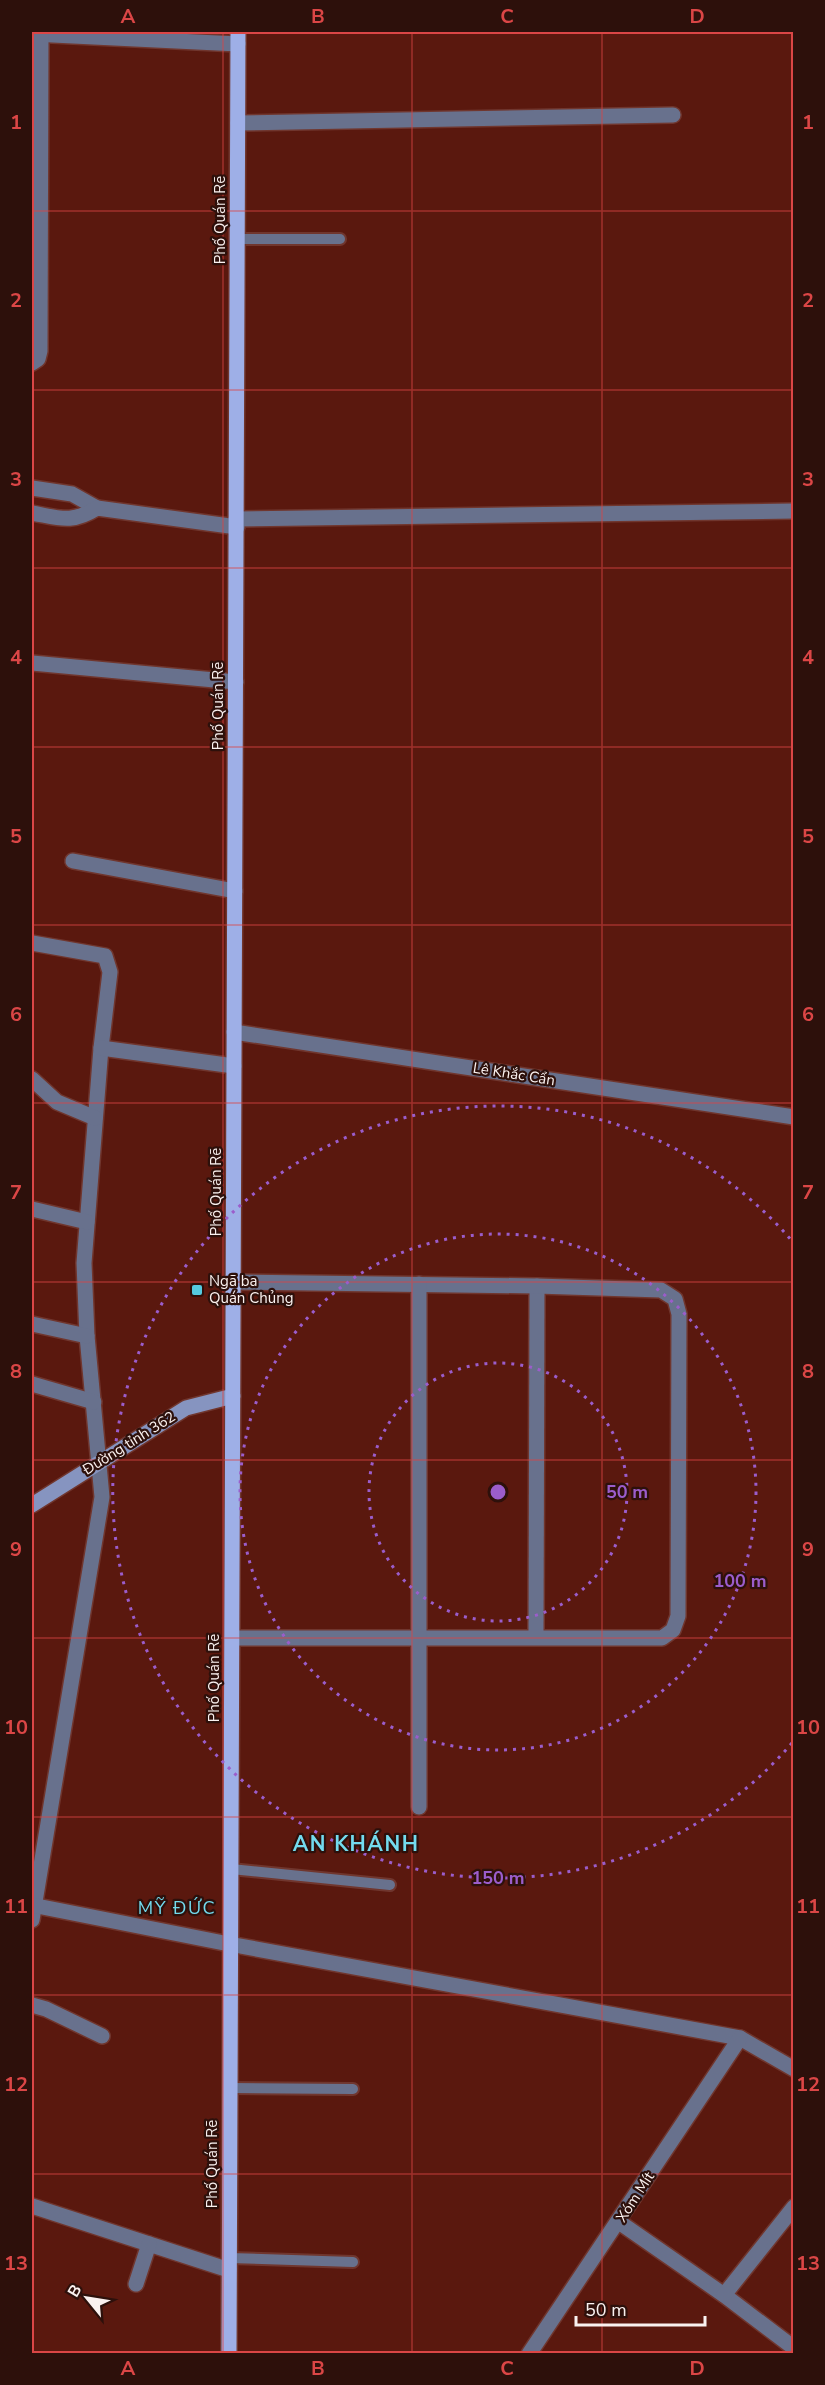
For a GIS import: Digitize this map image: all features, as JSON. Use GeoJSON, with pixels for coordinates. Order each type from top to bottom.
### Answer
{"type":"FeatureCollection","features":[{"type":"Feature","properties":{"kind":"main road","name":"Phố Quán Rẽ"},"geometry":{"type":"LineString","coordinates":[[229,2354],[238,38]]}},
{"type":"Feature","properties":{"kind":"main road","name":"Đường tỉnh 362"},"geometry":{"type":"LineString","coordinates":[[32,1505],[186,1408],[233,1396]]}},
{"type":"Feature","properties":{"kind":"street"},"geometry":{"type":"LineString","coordinates":[[32,363],[38,359],[40,351],[36,34],[238,38]]}},
{"type":"Feature","properties":{"kind":"street"},"geometry":{"type":"LineString","coordinates":[[238,123],[673,115]]}},
{"type":"Feature","properties":{"kind":"street"},"geometry":{"type":"LineString","coordinates":[[32,488],[72,494],[97,508],[237,523],[794,511]]}},
{"type":"Feature","properties":{"kind":"street"},"geometry":{"type":"LineString","coordinates":[[32,513],[66,520],[82,518],[97,508]]}},
{"type":"Feature","properties":{"kind":"street"},"geometry":{"type":"LineString","coordinates":[[32,663],[236,682]]}},
{"type":"Feature","properties":{"kind":"street"},"geometry":{"type":"LineString","coordinates":[[73,861],[235,891]]}},
{"type":"Feature","properties":{"kind":"street"},"geometry":{"type":"LineString","coordinates":[[32,943],[105,956],[110,972],[101,1048],[84,1263],[87,1336],[102,1497],[32,1910],[740,2038],[794,2069]]}},
{"type":"Feature","properties":{"kind":"street","name":"Lê Khắc Cẩn"},"geometry":{"type":"LineString","coordinates":[[234,1032],[794,1117]]}},
{"type":"Feature","properties":{"kind":"street"},"geometry":{"type":"LineString","coordinates":[[101,1048],[234,1066]]}},
{"type":"Feature","properties":{"kind":"street"},"geometry":{"type":"LineString","coordinates":[[32,1079],[57,1102],[95,1118]]}},
{"type":"Feature","properties":{"kind":"street"},"geometry":{"type":"LineString","coordinates":[[32,1209],[87,1222]]}},
{"type":"Feature","properties":{"kind":"street"},"geometry":{"type":"LineString","coordinates":[[232,1638],[536,1636],[662,1638],[673,1630],[678,1616],[679,1349],[679,1314],[675,1299],[661,1290],[233,1282]]}},
{"type":"Feature","properties":{"kind":"street"},"geometry":{"type":"LineString","coordinates":[[419,1284],[419,1807]]}},
{"type":"Feature","properties":{"kind":"street"},"geometry":{"type":"LineString","coordinates":[[536,1636],[537,1286]]}},
{"type":"Feature","properties":{"kind":"street"},"geometry":{"type":"LineString","coordinates":[[32,1324],[87,1336]]}},
{"type":"Feature","properties":{"kind":"street"},"geometry":{"type":"LineString","coordinates":[[32,1384],[94,1402]]}},
{"type":"Feature","properties":{"kind":"street"},"geometry":{"type":"LineString","coordinates":[[32,2006],[46,2009],[102,2036]]}},
{"type":"Feature","properties":{"kind":"street","name":"Xóm Mít"},"geometry":{"type":"LineString","coordinates":[[530,2354],[740,2038]]}},
{"type":"Feature","properties":{"kind":"street"},"geometry":{"type":"LineString","coordinates":[[32,2206],[149,2244],[229,2264]]}},
{"type":"Feature","properties":{"kind":"street"},"geometry":{"type":"LineString","coordinates":[[724,2295],[794,2207]]}},
{"type":"Feature","properties":{"kind":"street"},"geometry":{"type":"LineString","coordinates":[[619,2222],[724,2295],[794,2348]]}},
{"type":"Feature","properties":{"kind":"street"},"geometry":{"type":"LineString","coordinates":[[136,2284],[149,2244]]}},
{"type":"Feature","properties":{"kind":"lane"},"geometry":{"type":"LineString","coordinates":[[238,238],[340,239]]}},
{"type":"Feature","properties":{"kind":"lane"},"geometry":{"type":"LineString","coordinates":[[231,1869],[390,1885]]}},
{"type":"Feature","properties":{"kind":"lane"},"geometry":{"type":"LineString","coordinates":[[230,2088],[353,2089]]}},
{"type":"Feature","properties":{"kind":"lane"},"geometry":{"type":"LineString","coordinates":[[229,2264],[352,2262]]}},
{"type":"Feature","properties":{"kind":"place","name":"Ngã ba Quán Chủng"},"geometry":{"type":"Point","coordinates":[197,1290]}},
{"type":"Feature","properties":{"kind":"district","name":"AN KHÁNH"},"geometry":{"type":"Point","coordinates":[356,1844]}},
{"type":"Feature","properties":{"kind":"district","name":"MỸ ĐỨC"},"geometry":{"type":"Point","coordinates":[177,1908]}}]}
